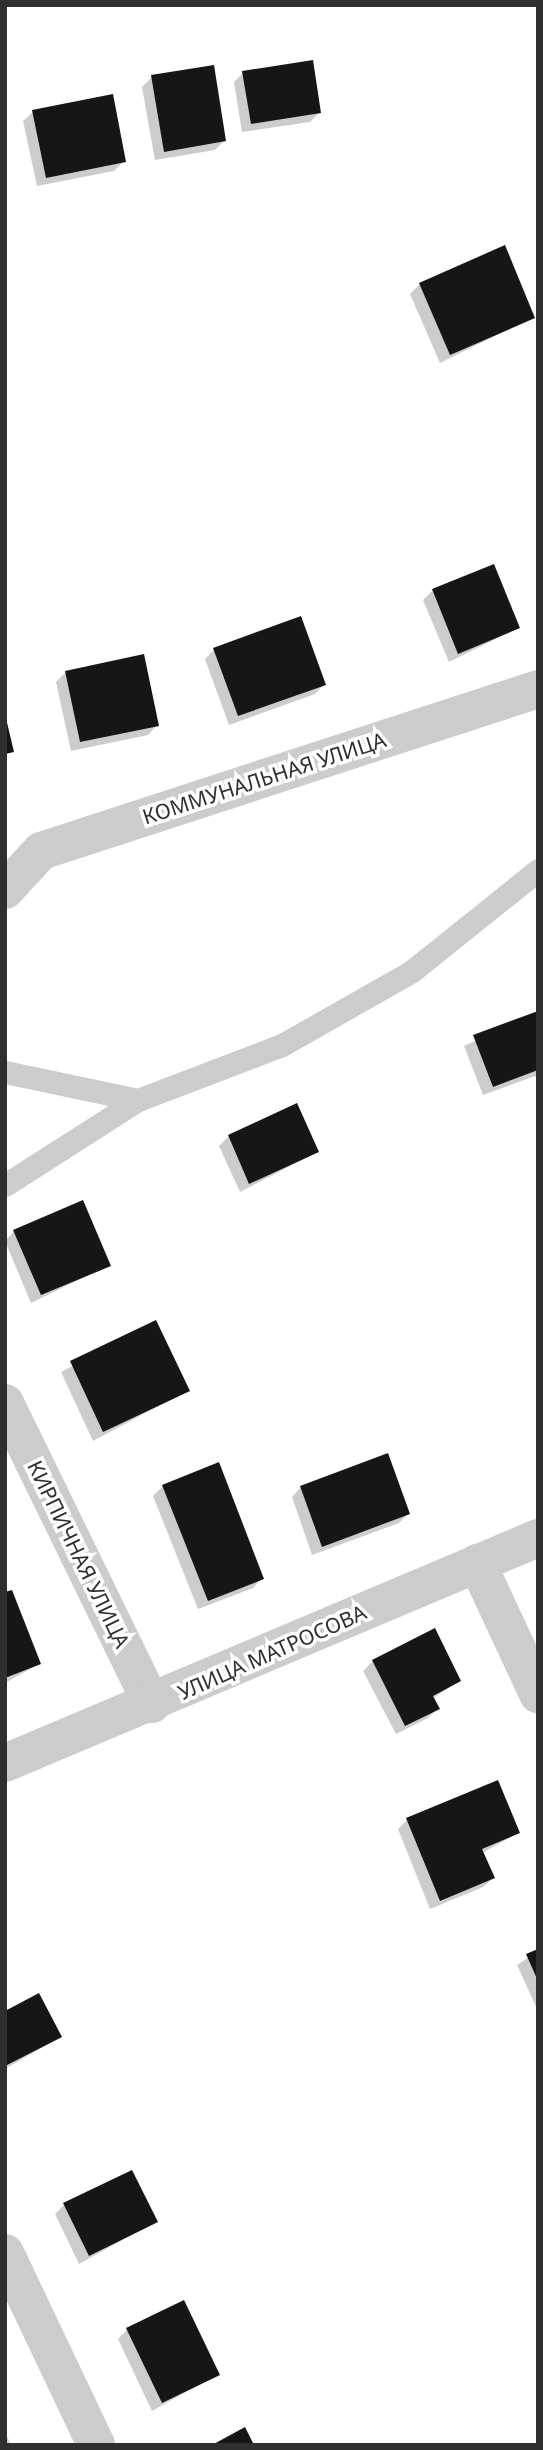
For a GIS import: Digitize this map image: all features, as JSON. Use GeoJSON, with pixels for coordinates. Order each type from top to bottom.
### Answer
{"type":"FeatureCollection","features":[{"type":"Feature","properties":{"kind":"street","name":"КОММУНАЛЬНАЯ УЛИЦА"},"geometry":{"type":"LineString","coordinates":[[5,890],[41,851],[538,689]]}},
{"type":"Feature","properties":{"kind":"street","name":"КИРПИЧНАЯ УЛИЦА"},"geometry":{"type":"LineString","coordinates":[[5,1403],[152,1704]]}},
{"type":"Feature","properties":{"kind":"street","name":"УЛИЦА МАТРОСОВА"},"geometry":{"type":"LineString","coordinates":[[5,1763],[152,1704],[538,1538]]}},
{"type":"Feature","properties":{"kind":"street"},"geometry":{"type":"LineString","coordinates":[[477,1563],[538,1694]]}},
{"type":"Feature","properties":{"kind":"street"},"geometry":{"type":"LineString","coordinates":[[5,2253],[96,2445]]}},
{"type":"Feature","properties":{"kind":"lane"},"geometry":{"type":"LineString","coordinates":[[5,1185],[138,1100],[282,1045],[412,971],[538,870]]}},
{"type":"Feature","properties":{"kind":"lane"},"geometry":{"type":"LineString","coordinates":[[5,1072],[138,1100]]}},
{"type":"Feature","properties":{"kind":"building"},"geometry":{"type":"Polygon","coordinates":[[[313,60],[321,113],[251,124],[242,71],[313,60]]]}},
{"type":"Feature","properties":{"kind":"building"},"geometry":{"type":"Polygon","coordinates":[[[214,65],[226,141],[164,152],[151,75],[214,65]]]}},
{"type":"Feature","properties":{"kind":"building"},"geometry":{"type":"Polygon","coordinates":[[[113,94],[126,162],[46,178],[32,110],[113,94]]]}},
{"type":"Feature","properties":{"kind":"building"},"geometry":{"type":"Polygon","coordinates":[[[505,245],[535,318],[450,355],[419,283],[505,245]]]}},
{"type":"Feature","properties":{"kind":"building"},"geometry":{"type":"Polygon","coordinates":[[[494,564],[520,628],[458,654],[432,589],[494,564]]]}},
{"type":"Feature","properties":{"kind":"building"},"geometry":{"type":"Polygon","coordinates":[[[301,616],[326,685],[238,716],[213,648],[301,616]]]}},
{"type":"Feature","properties":{"kind":"building"},"geometry":{"type":"Polygon","coordinates":[[[144,654],[159,726],[80,742],[65,671],[144,654]]]}},
{"type":"Feature","properties":{"kind":"building"},"geometry":{"type":"Polygon","coordinates":[[[5,714],[14,752],[5,754],[5,714]]]}},
{"type":"Feature","properties":{"kind":"building"},"geometry":{"type":"Polygon","coordinates":[[[538,1011],[538,1070],[493,1087],[473,1035],[538,1011]]]}},
{"type":"Feature","properties":{"kind":"building"},"geometry":{"type":"Polygon","coordinates":[[[297,1103],[319,1152],[249,1184],[228,1135],[297,1103]]]}},
{"type":"Feature","properties":{"kind":"building"},"geometry":{"type":"Polygon","coordinates":[[[83,1200],[111,1266],[41,1295],[13,1230],[83,1200]]]}},
{"type":"Feature","properties":{"kind":"building"},"geometry":{"type":"Polygon","coordinates":[[[156,1320],[190,1391],[103,1432],[70,1361],[156,1320]]]}},
{"type":"Feature","properties":{"kind":"building"},"geometry":{"type":"Polygon","coordinates":[[[388,1453],[410,1514],[322,1547],[300,1486],[388,1453]]]}},
{"type":"Feature","properties":{"kind":"building"},"geometry":{"type":"Polygon","coordinates":[[[219,1462],[264,1579],[208,1601],[162,1485],[219,1462]]]}},
{"type":"Feature","properties":{"kind":"building"},"geometry":{"type":"Polygon","coordinates":[[[12,1590],[41,1664],[5,1678],[5,1592],[12,1590]]]}},
{"type":"Feature","properties":{"kind":"building"},"geometry":{"type":"Polygon","coordinates":[[[435,1628],[461,1681],[433,1696],[440,1709],[405,1726],[372,1660],[435,1628]]]}},
{"type":"Feature","properties":{"kind":"building"},"geometry":{"type":"Polygon","coordinates":[[[498,1780],[520,1833],[482,1849],[495,1878],[440,1901],[406,1818],[498,1780]]]}},
{"type":"Feature","properties":{"kind":"building"},"geometry":{"type":"Polygon","coordinates":[[[538,1949],[538,1981],[526,1954],[538,1949]]]}},
{"type":"Feature","properties":{"kind":"building"},"geometry":{"type":"Polygon","coordinates":[[[39,1993],[62,2037],[5,2066],[5,2011],[39,1993]]]}},
{"type":"Feature","properties":{"kind":"building"},"geometry":{"type":"Polygon","coordinates":[[[132,2170],[158,2222],[89,2256],[63,2203],[132,2170]]]}},
{"type":"Feature","properties":{"kind":"building"},"geometry":{"type":"Polygon","coordinates":[[[184,2300],[220,2375],[162,2403],[126,2328],[184,2300]]]}},
{"type":"Feature","properties":{"kind":"building"},"geometry":{"type":"Polygon","coordinates":[[[245,2427],[254,2445],[212,2445],[245,2427]]]}}]}
